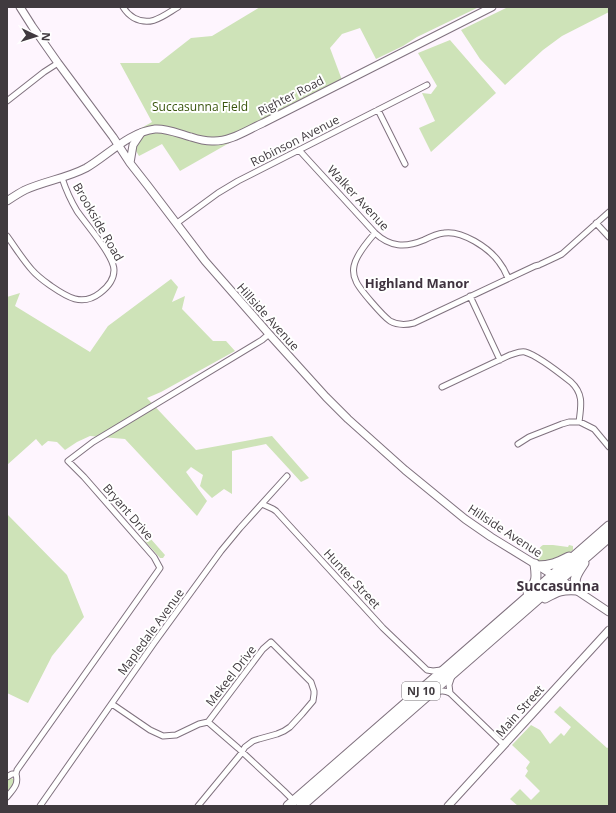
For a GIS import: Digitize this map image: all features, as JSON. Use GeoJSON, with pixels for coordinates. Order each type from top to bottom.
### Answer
{"type":"FeatureCollection","features":[{"type":"Feature","properties":{"kind":"highway","name":"NJ 10"},"geometry":{"type":"LineString","coordinates":[[294,804],[426,692],[456,671],[528,608],[581,551],[609,526]]}},
{"type":"Feature","properties":{"kind":"highway","name":"NJ 10"},"geometry":{"type":"LineString","coordinates":[[426,692],[446,669],[517,606],[591,553],[609,537]]}},
{"type":"Feature","properties":{"kind":"highway"},"geometry":{"type":"LineString","coordinates":[[517,606],[536,581],[536,565],[547,566],[554,564],[581,551]]}},
{"type":"Feature","properties":{"kind":"highway"},"geometry":{"type":"LineString","coordinates":[[528,608],[558,591],[565,589],[577,590],[575,584],[576,576],[591,553]]}},
{"type":"Feature","properties":{"kind":"main road","name":"Hillside Avenue"},"geometry":{"type":"LineString","coordinates":[[20,7],[58,63],[113,137],[130,163],[217,276],[268,334],[337,408],[405,470],[483,532],[557,577],[609,612]]}},
{"type":"Feature","properties":{"kind":"main road","name":"Righter Road"},"geometry":{"type":"LineString","coordinates":[[7,201],[25,190],[62,178],[86,168],[132,137],[141,133],[153,130],[162,130],[213,141],[233,137],[492,7]]}},
{"type":"Feature","properties":{"kind":"main road"},"geometry":{"type":"LineString","coordinates":[[130,163],[133,145],[141,133]]}},
{"type":"Feature","properties":{"kind":"main road","name":"Main Street"},"geometry":{"type":"LineString","coordinates":[[448,806],[609,630]]}},
{"type":"Feature","properties":{"kind":"street"},"geometry":{"type":"LineString","coordinates":[[123,7],[129,15],[140,21],[149,22],[158,19],[178,7]]}},
{"type":"Feature","properties":{"kind":"street"},"geometry":{"type":"LineString","coordinates":[[7,101],[58,63]]}},
{"type":"Feature","properties":{"kind":"street","name":"Robinson Avenue"},"geometry":{"type":"LineString","coordinates":[[177,223],[218,193],[238,181],[427,85]]}},
{"type":"Feature","properties":{"kind":"street"},"geometry":{"type":"LineString","coordinates":[[378,110],[406,164]]}},
{"type":"Feature","properties":{"kind":"street","name":"Walker Avenue"},"geometry":{"type":"LineString","coordinates":[[299,150],[379,237],[390,243],[404,246],[414,244],[437,234],[446,232],[459,234],[485,248],[495,257],[505,270],[508,278]]}},
{"type":"Feature","properties":{"kind":"street","name":"Brookside Road"},"geometry":{"type":"LineString","coordinates":[[7,236],[32,270],[65,295],[74,299],[91,299],[107,287],[112,280],[114,271],[112,263],[77,210],[69,196],[62,178]]}},
{"type":"Feature","properties":{"kind":"street"},"geometry":{"type":"LineString","coordinates":[[375,233],[358,256],[354,266],[354,276],[359,286],[381,312],[390,320],[400,324],[410,324],[562,254],[609,212]]}},
{"type":"Feature","properties":{"kind":"street"},"geometry":{"type":"LineString","coordinates":[[596,223],[609,237]]}},
{"type":"Feature","properties":{"kind":"street"},"geometry":{"type":"LineString","coordinates":[[470,296],[500,360]]}},
{"type":"Feature","properties":{"kind":"street","name":"Bryant Drive"},"geometry":{"type":"LineString","coordinates":[[7,797],[16,784],[17,770],[160,568],[154,557],[84,477],[68,461],[93,442],[262,340],[268,334]]}},
{"type":"Feature","properties":{"kind":"street"},"geometry":{"type":"LineString","coordinates":[[442,387],[518,352],[525,352],[536,357],[576,386],[581,400],[579,422]]}},
{"type":"Feature","properties":{"kind":"street"},"geometry":{"type":"LineString","coordinates":[[518,444],[529,436],[562,424],[579,422],[594,429],[609,447]]}},
{"type":"Feature","properties":{"kind":"street","name":"Mapledale Avenue"},"geometry":{"type":"LineString","coordinates":[[40,806],[154,643],[221,551],[287,476]]}},
{"type":"Feature","properties":{"kind":"street","name":"Hunter Street"},"geometry":{"type":"LineString","coordinates":[[262,504],[276,511],[378,622],[427,670]]}},
{"type":"Feature","properties":{"kind":"street","name":"Mekeel Drive"},"geometry":{"type":"LineString","coordinates":[[208,722],[263,650],[271,642],[310,682],[314,691],[314,698],[290,727],[277,734],[253,741],[245,747],[242,752]]}},
{"type":"Feature","properties":{"kind":"street"},"geometry":{"type":"LineString","coordinates":[[446,669],[437,671],[427,670],[428,678],[426,692],[446,691],[450,693],[504,745]]}},
{"type":"Feature","properties":{"kind":"street"},"geometry":{"type":"LineString","coordinates":[[450,693],[451,679],[456,671]]}},
{"type":"Feature","properties":{"kind":"street"},"geometry":{"type":"LineString","coordinates":[[112,704],[150,730],[163,736],[176,735],[199,724],[208,722],[284,791],[294,804]]}},
{"type":"Feature","properties":{"kind":"street"},"geometry":{"type":"LineString","coordinates":[[198,806],[242,752]]}},
{"type":"Feature","properties":{"kind":"street"},"geometry":{"type":"LineString","coordinates":[[7,777],[12,774],[16,774]]}},
{"type":"Feature","properties":{"kind":"green space","name":"Succasunna Field"},"geometry":{"type":"Polygon","coordinates":[[[260,7],[479,7],[376,59],[360,28],[342,34],[330,48],[342,80],[180,171],[162,144],[139,156],[127,136],[152,122],[120,63],[159,63],[191,38],[212,36],[260,7]]]}},
{"type":"Feature","properties":{"kind":"green space"},"geometry":{"type":"Polygon","coordinates":[[[508,7],[609,7],[609,12],[562,36],[543,50],[505,85],[480,59],[461,30],[508,7]]]}},
{"type":"Feature","properties":{"kind":"green space"},"geometry":{"type":"Polygon","coordinates":[[[450,40],[496,93],[431,152],[419,128],[435,121],[422,93],[431,94],[437,86],[418,53],[450,40]]]}},
{"type":"Feature","properties":{"kind":"green space"},"geometry":{"type":"Polygon","coordinates":[[[171,279],[178,287],[172,302],[185,296],[182,309],[213,341],[226,341],[235,351],[161,392],[147,398],[196,450],[272,436],[309,478],[301,482],[266,444],[232,451],[232,494],[224,489],[212,498],[200,486],[203,475],[191,467],[186,472],[207,501],[197,516],[125,439],[90,436],[65,450],[57,442],[48,441],[42,446],[36,439],[7,465],[7,297],[20,293],[15,306],[90,352],[108,326],[171,279]]]}},
{"type":"Feature","properties":{"kind":"green space"},"geometry":{"type":"Polygon","coordinates":[[[7,514],[67,575],[84,617],[52,656],[28,703],[7,693],[7,514]]]}},
{"type":"Feature","properties":{"kind":"green space"},"geometry":{"type":"Polygon","coordinates":[[[150,538],[165,555],[163,558],[160,558],[144,540],[150,538]]]}},
{"type":"Feature","properties":{"kind":"green space"},"geometry":{"type":"Polygon","coordinates":[[[569,545],[573,546],[573,550],[565,556],[551,562],[542,562],[537,560],[537,556],[541,546],[568,547],[569,545]]]}},
{"type":"Feature","properties":{"kind":"green space"},"geometry":{"type":"Polygon","coordinates":[[[560,706],[607,748],[609,747],[609,806],[518,806],[510,799],[520,789],[531,800],[540,791],[525,776],[528,771],[526,768],[530,762],[512,745],[531,725],[540,730],[550,744],[561,733],[564,736],[571,727],[554,712],[560,706]]]}},
{"type":"Feature","properties":{"kind":"green space"},"geometry":{"type":"Polygon","coordinates":[[[12,778],[14,780],[14,784],[7,794],[7,782],[12,778]]]}},
{"type":"Feature","properties":{"kind":"district","name":"Highland Manor"},"geometry":{"type":"Point","coordinates":[417,283]}},
{"type":"Feature","properties":{"kind":"district","name":"Succasunna"},"geometry":{"type":"Point","coordinates":[558,586]}}]}
